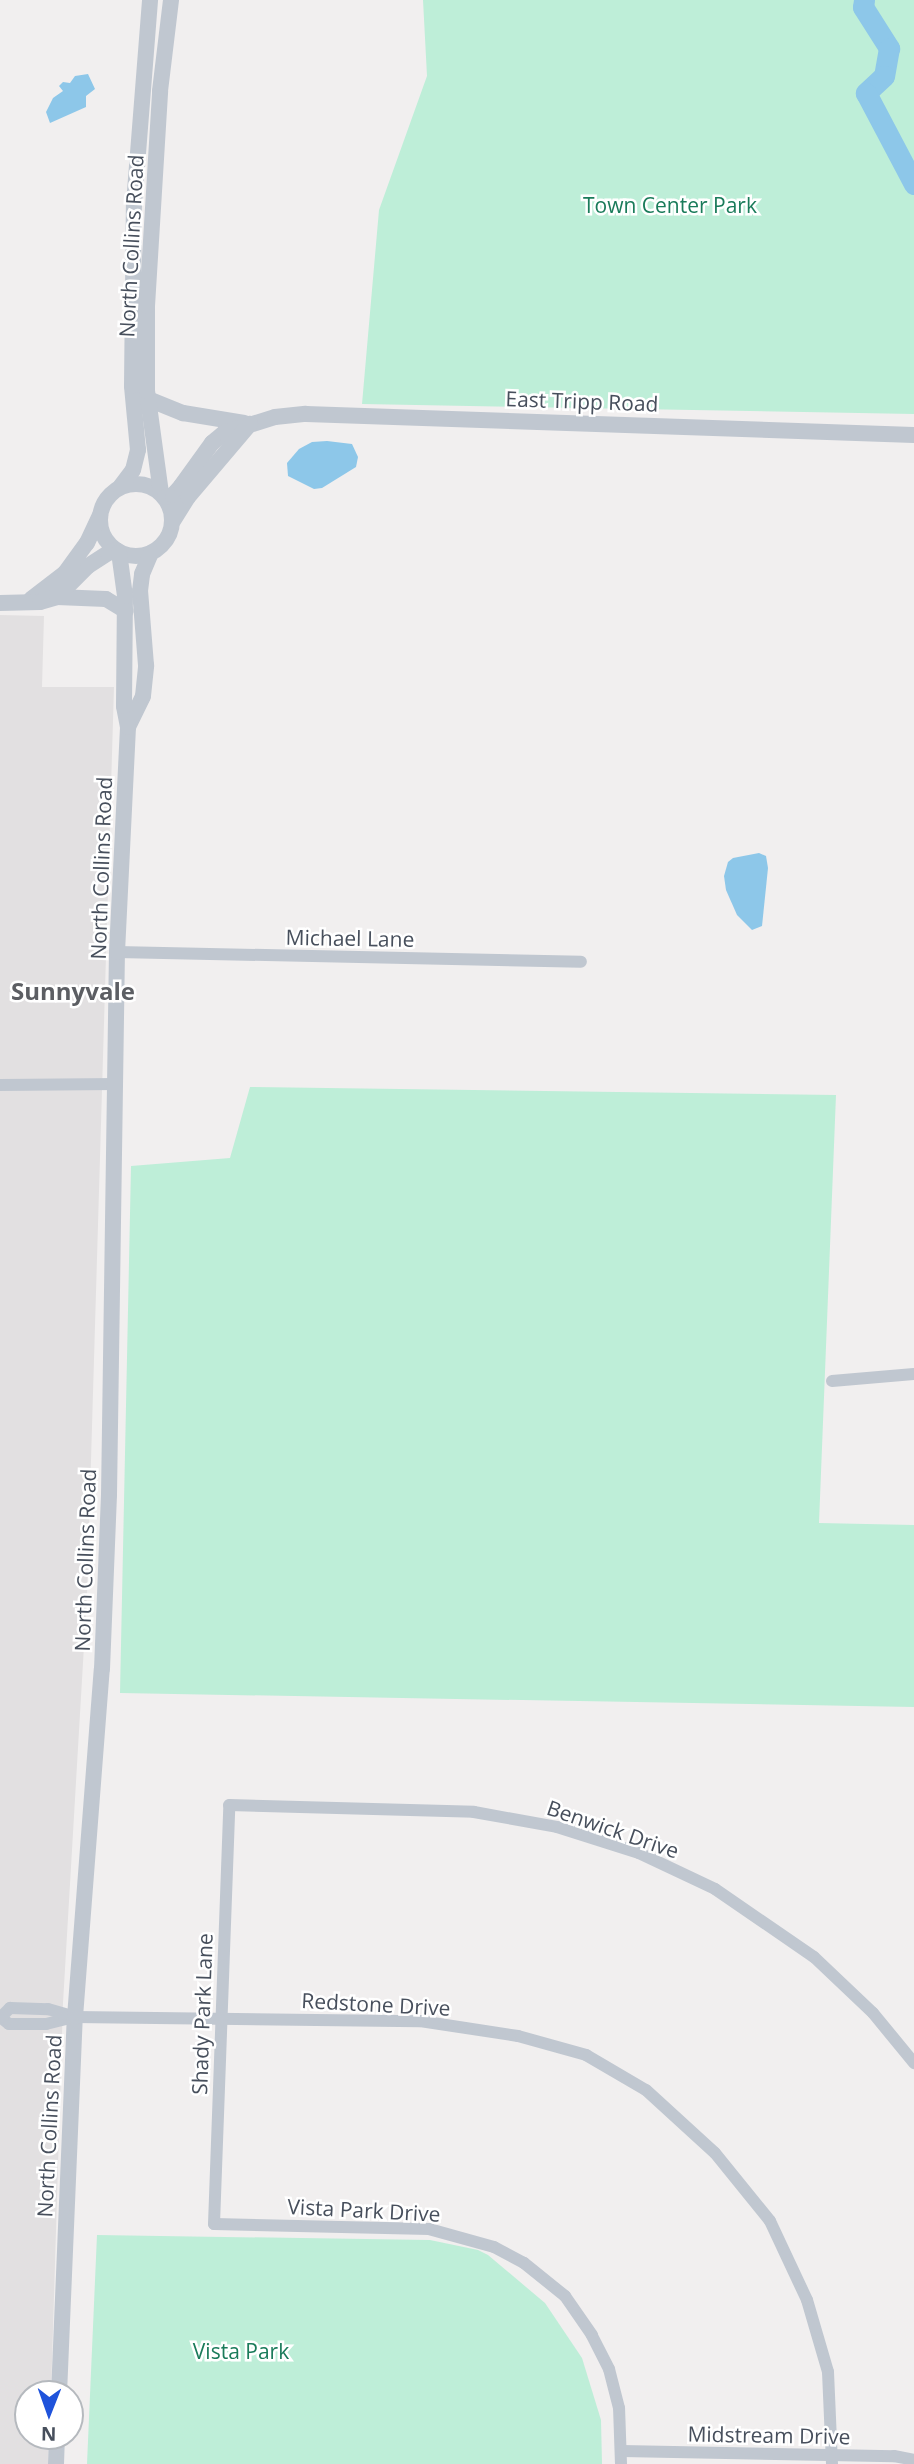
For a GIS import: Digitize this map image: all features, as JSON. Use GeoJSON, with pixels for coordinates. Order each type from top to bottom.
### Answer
{"type":"FeatureCollection","features":[{"type":"Feature","properties":{"kind":"street","name":"North Collins Road"},"geometry":{"type":"LineString","coordinates":[[150,0],[137,170],[140,282],[148,399],[163,495]]}},
{"type":"Feature","properties":{"kind":"street","name":"North Collins Road"},"geometry":{"type":"LineString","coordinates":[[120,487],[133,470],[138,450],[132,386],[140,282],[171,0]]}},
{"type":"Feature","properties":{"kind":"street"},"geometry":{"type":"LineString","coordinates":[[137,170],[154,171]]}},
{"type":"Feature","properties":{"kind":"street"},"geometry":{"type":"LineString","coordinates":[[148,399],[184,414],[250,424]]}},
{"type":"Feature","properties":{"kind":"street","name":"East Tripp Road"},"geometry":{"type":"LineString","coordinates":[[163,495],[173,495],[212,443],[224,433],[250,424],[306,414],[678,424],[914,435]]}},
{"type":"Feature","properties":{"kind":"street"},"geometry":{"type":"LineString","coordinates":[[100,513],[103,536],[118,551],[130,556],[151,553],[167,540],[173,521],[188,497],[250,424]]}},
{"type":"Feature","properties":{"kind":"street"},"geometry":{"type":"LineString","coordinates":[[6,603],[39,595],[65,573],[87,543],[111,494],[120,487],[142,484],[163,495],[173,521]]}},
{"type":"Feature","properties":{"kind":"street","name":"North Collins Road"},"geometry":{"type":"LineString","coordinates":[[60,2380],[75,2017],[102,1669],[117,1084],[117,952],[128,727],[124,706],[126,611],[118,551]]}},
{"type":"Feature","properties":{"kind":"street"},"geometry":{"type":"LineString","coordinates":[[57,597],[89,566],[107,553],[118,551]]}},
{"type":"Feature","properties":{"kind":"street","name":"North Collins Road"},"geometry":{"type":"LineString","coordinates":[[128,727],[143,696],[146,665],[140,591],[142,574],[151,553]]}},
{"type":"Feature","properties":{"kind":"street"},"geometry":{"type":"LineString","coordinates":[[6,603],[40,602],[57,597],[106,599],[126,611]]}},
{"type":"Feature","properties":{"kind":"street","name":"Michael Lane"},"geometry":{"type":"LineString","coordinates":[[117,952],[581,962]]}},
{"type":"Feature","properties":{"kind":"street"},"geometry":{"type":"LineString","coordinates":[[0,1086],[117,1084]]}},
{"type":"Feature","properties":{"kind":"street"},"geometry":{"type":"LineString","coordinates":[[832,1381],[914,1374]]}},
{"type":"Feature","properties":{"kind":"street","name":"Shady Park Lane"},"geometry":{"type":"LineString","coordinates":[[214,2224],[229,1805]]}},
{"type":"Feature","properties":{"kind":"street","name":"Benwick Drive"},"geometry":{"type":"LineString","coordinates":[[229,1805],[474,1812],[557,1827],[639,1853],[715,1889],[814,1957],[873,2013],[914,2063]]}},
{"type":"Feature","properties":{"kind":"street","name":"Redstone Drive"},"geometry":{"type":"LineString","coordinates":[[0,2017],[10,2008],[47,2009],[75,2017],[420,2021],[518,2036],[586,2055],[646,2090],[715,2153],[770,2221],[807,2300],[828,2372],[833,2460]]}},
{"type":"Feature","properties":{"kind":"street","name":"Vista Park Drive"},"geometry":{"type":"LineString","coordinates":[[214,2224],[429,2229],[494,2247],[524,2263],[565,2296],[592,2335],[615,2388],[622,2457]]}},
{"type":"Feature","properties":{"kind":"street","name":"Midstream Drive"},"geometry":{"type":"LineString","coordinates":[[622,2457],[914,2460]]}},
{"type":"Feature","properties":{"kind":"shaded area"},"geometry":{"type":"Polygon","coordinates":[[[0,615],[44,616],[42,687],[114,687],[87,1595],[63,2003],[51,2380],[14,2380],[14,2450],[48,2450],[48,2464],[0,2464],[0,615]]]}},
{"type":"Feature","properties":{"kind":"green space","name":"Town Center Park"},"geometry":{"type":"Polygon","coordinates":[[[423,0],[914,0],[914,414],[362,404],[379,210],[427,76],[423,0]]]}},
{"type":"Feature","properties":{"kind":"green space"},"geometry":{"type":"Polygon","coordinates":[[[250,1087],[836,1095],[819,1523],[914,1525],[914,1707],[120,1693],[131,1166],[230,1158],[250,1087]]]}},
{"type":"Feature","properties":{"kind":"green space","name":"Vista Park"},"geometry":{"type":"Polygon","coordinates":[[[97,2235],[430,2240],[478,2250],[488,2255],[545,2303],[582,2358],[601,2420],[602,2464],[87,2464],[97,2235]]]}},
{"type":"Feature","properties":{"kind":"water"},"geometry":{"type":"Polygon","coordinates":[[[88,74],[95,89],[86,96],[86,107],[50,123],[46,112],[53,98],[63,91],[59,86],[63,82],[70,83],[75,76],[88,74]]]}},
{"type":"Feature","properties":{"kind":"water"},"geometry":{"type":"Polygon","coordinates":[[[312,442],[352,444],[358,457],[356,467],[322,488],[314,489],[288,476],[287,463],[299,449],[312,442]]]}},
{"type":"Feature","properties":{"kind":"water"},"geometry":{"type":"Polygon","coordinates":[[[759,853],[766,856],[768,868],[762,926],[752,930],[737,915],[726,890],[724,876],[728,862],[733,858],[759,853]]]}},
{"type":"Feature","properties":{"kind":"waterway"},"geometry":{"type":"LineString","coordinates":[[864,0],[863,7],[889,48],[884,76],[866,93],[914,184]]}},
{"type":"Feature","properties":{"kind":"district","name":"Sunnyvale"},"geometry":{"type":"Point","coordinates":[73,991]}}]}
